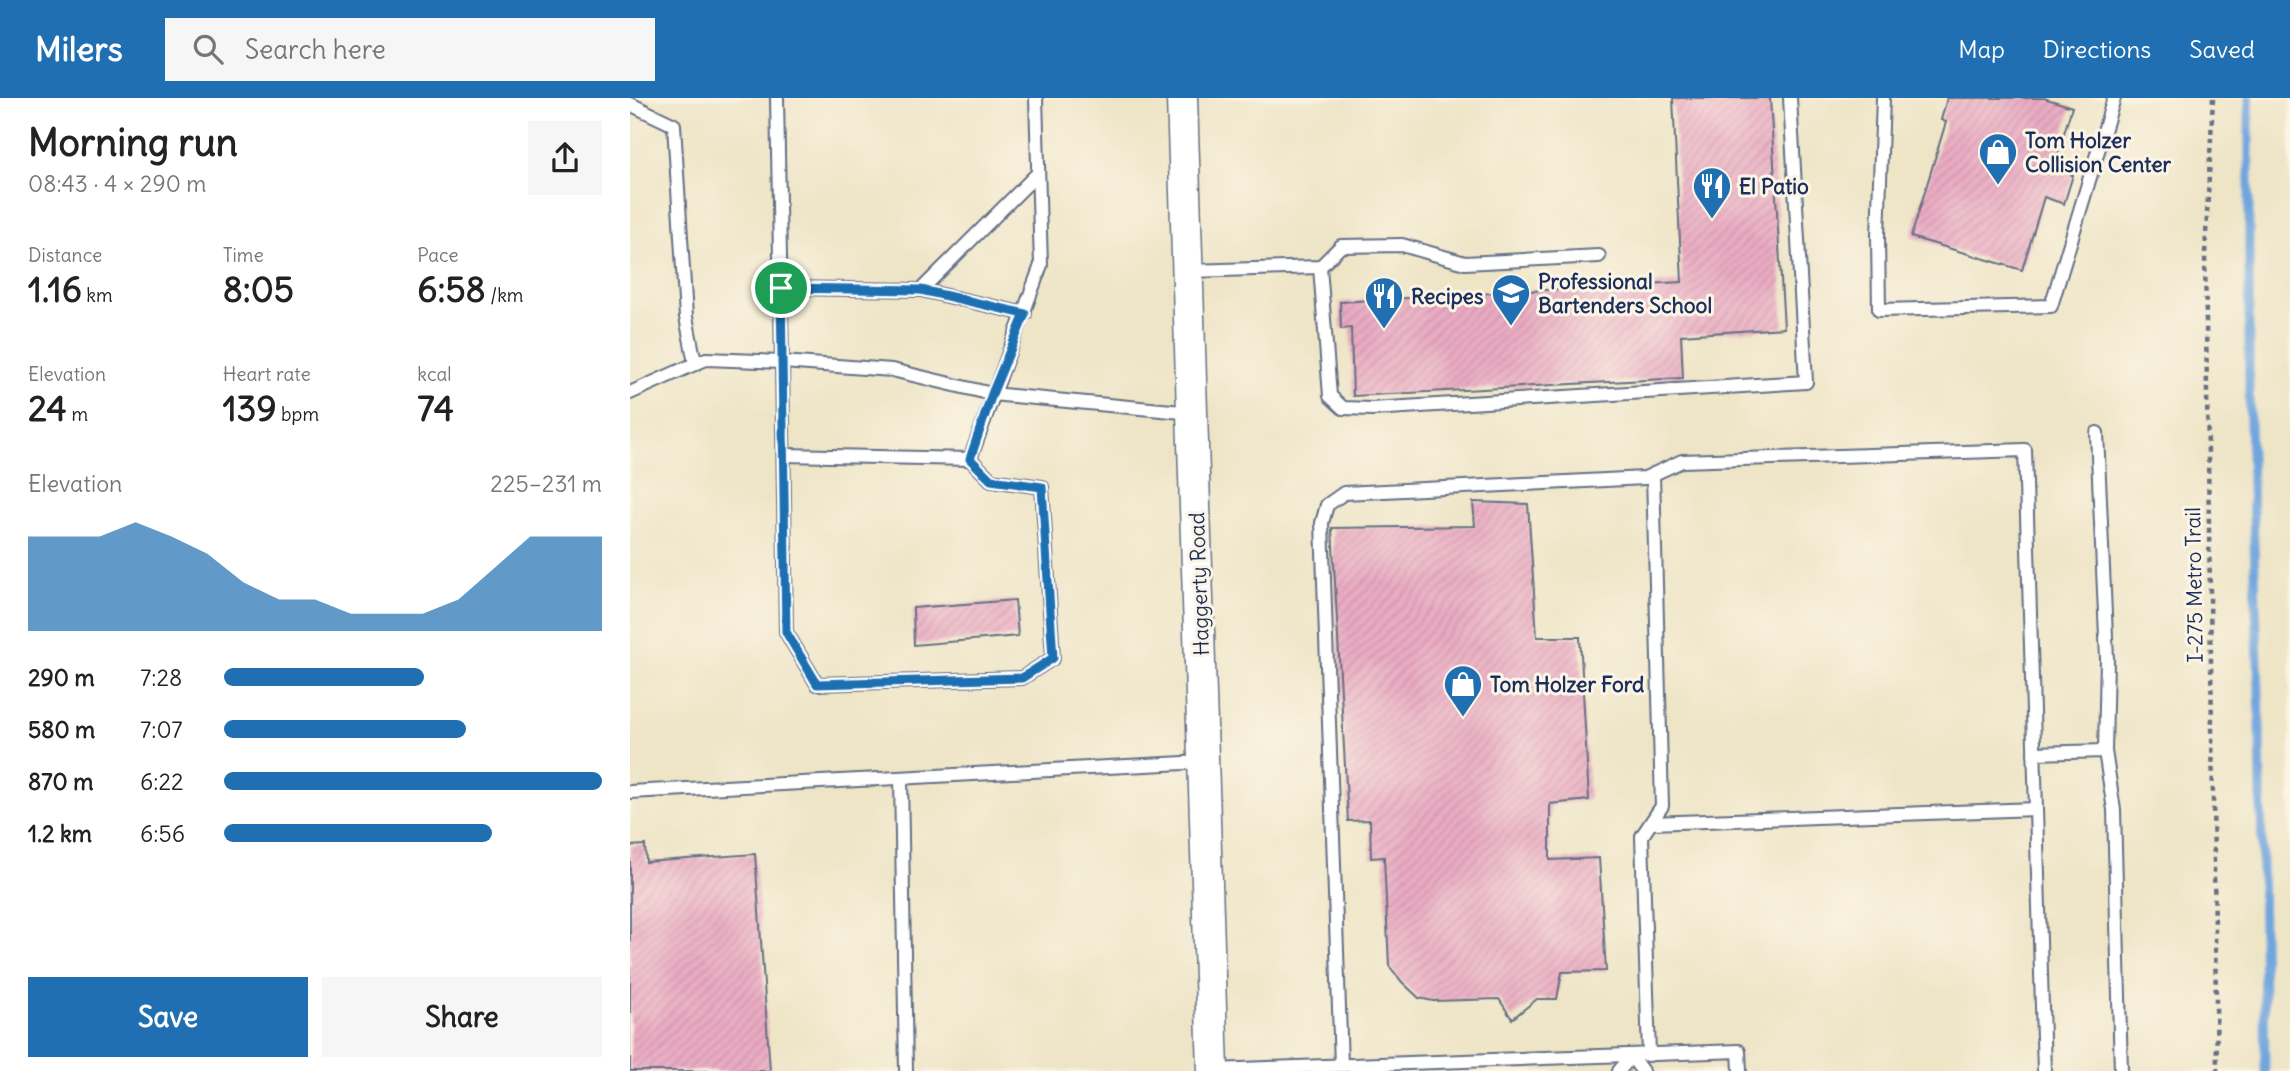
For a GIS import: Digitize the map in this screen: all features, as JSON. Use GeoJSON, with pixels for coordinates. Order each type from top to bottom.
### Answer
{"type":"FeatureCollection","features":[{"type":"Feature","properties":{"kind":"street","name":"Haggerty Road"},"geometry":{"type":"LineString","coordinates":[[1182,98],[1213,1071]]}},
{"type":"Feature","properties":{"kind":"lane"},"geometry":{"type":"LineString","coordinates":[[777,98],[786,632],[817,684],[1022,678],[1053,658],[1042,487],[991,480],[970,459],[784,455]]}},
{"type":"Feature","properties":{"kind":"lane"},"geometry":{"type":"LineString","coordinates":[[970,459],[1041,265],[1035,98]]}},
{"type":"Feature","properties":{"kind":"lane"},"geometry":{"type":"LineString","coordinates":[[1321,267],[1330,396],[1343,408],[1373,409],[1806,382],[1790,98]]}},
{"type":"Feature","properties":{"kind":"lane"},"geometry":{"type":"LineString","coordinates":[[1883,98],[1878,236],[1879,310],[2050,306],[2114,98]]}},
{"type":"Feature","properties":{"kind":"lane"},"geometry":{"type":"LineString","coordinates":[[630,104],[674,125],[686,317],[695,363]]}},
{"type":"Feature","properties":{"kind":"lane"},"geometry":{"type":"LineString","coordinates":[[921,290],[1038,173]]}},
{"type":"Feature","properties":{"kind":"lane"},"geometry":{"type":"LineString","coordinates":[[1188,271],[1321,267],[1341,246],[1363,244],[1402,245],[1465,263],[1599,257]]}},
{"type":"Feature","properties":{"kind":"lane"},"geometry":{"type":"LineString","coordinates":[[781,288],[921,290],[1025,314]]}},
{"type":"Feature","properties":{"kind":"lane"},"geometry":{"type":"LineString","coordinates":[[630,393],[706,359],[892,370],[992,394],[1193,413]]}},
{"type":"Feature","properties":{"kind":"lane"},"geometry":{"type":"LineString","coordinates":[[2097,433],[2107,659],[2105,751],[2114,810],[2121,1071]]}},
{"type":"Feature","properties":{"kind":"lane"},"geometry":{"type":"LineString","coordinates":[[1341,1065],[1322,523],[1328,505],[1344,493],[1645,478],[1682,461],[2025,450],[2044,1071]]}},
{"type":"Feature","properties":{"kind":"lane"},"geometry":{"type":"LineString","coordinates":[[1649,1055],[1642,836],[1662,806],[1653,474]]}},
{"type":"Feature","properties":{"kind":"lane"},"geometry":{"type":"LineString","coordinates":[[2034,753],[2105,751]]}},
{"type":"Feature","properties":{"kind":"lane"},"geometry":{"type":"LineString","coordinates":[[630,792],[1205,762]]}},
{"type":"Feature","properties":{"kind":"lane"},"geometry":{"type":"LineString","coordinates":[[901,778],[906,1071]]}},
{"type":"Feature","properties":{"kind":"lane"},"geometry":{"type":"LineString","coordinates":[[1651,823],[2036,809]]}},
{"type":"Feature","properties":{"kind":"lane"},"geometry":{"type":"LineString","coordinates":[[1213,1071],[1341,1065],[1372,1069],[1537,1065],[1631,1056],[1739,1051],[1740,1071]]}},
{"type":"Feature","properties":{"kind":"lane"},"geometry":{"type":"LineString","coordinates":[[1619,1071],[1631,1056]]}},
{"type":"Feature","properties":{"kind":"lane"},"geometry":{"type":"LineString","coordinates":[[1631,1056],[1642,1071]]}},
{"type":"Feature","properties":{"kind":"path","name":"I-275 Metro Trail"},"geometry":{"type":"LineString","coordinates":[[2213,98],[2205,254],[2217,1071]]}},
{"type":"Feature","properties":{"kind":"building"},"geometry":{"type":"Polygon","coordinates":[[[1673,98],[1770,98],[1784,328],[1681,335],[1683,378],[1353,396],[1351,328],[1341,329],[1340,302],[1682,282],[1673,98]]]}},
{"type":"Feature","properties":{"kind":"building","name":"Tom Holzer Collision Center"},"geometry":{"type":"Polygon","coordinates":[[[1947,98],[2044,98],[2072,107],[2053,169],[2073,175],[2064,204],[2044,197],[2022,270],[1911,237],[1946,122],[1941,120],[1947,98]]]}},
{"type":"Feature","properties":{"kind":"building","name":"Tom Holzer Ford"},"geometry":{"type":"Polygon","coordinates":[[[1473,502],[1528,504],[1537,637],[1580,637],[1589,800],[1550,804],[1550,860],[1599,858],[1606,971],[1562,972],[1557,999],[1537,999],[1512,1019],[1499,999],[1433,1001],[1419,998],[1402,982],[1389,966],[1384,857],[1371,858],[1370,820],[1348,821],[1332,528],[1475,526],[1473,502]]]}},
{"type":"Feature","properties":{"kind":"building"},"geometry":{"type":"Polygon","coordinates":[[[1015,600],[1018,636],[914,645],[913,608],[1015,600]]]}},
{"type":"Feature","properties":{"kind":"building"},"geometry":{"type":"Polygon","coordinates":[[[645,845],[646,862],[755,854],[770,1071],[630,1071],[630,846],[645,845]]]}},
{"type":"Feature","properties":{"kind":"waterway"},"geometry":{"type":"LineString","coordinates":[[2249,98],[2249,392],[2260,725],[2265,1071]]}},
{"type":"Feature","properties":{"kind":"place","name":"Tom Holzer Collision Center"},"geometry":{"type":"Point","coordinates":[1998,186]}},
{"type":"Feature","properties":{"kind":"place","name":"El Patio"},"geometry":{"type":"Point","coordinates":[1712,220]}},
{"type":"Feature","properties":{"kind":"place","name":"Professional Bartenders School"},"geometry":{"type":"Point","coordinates":[1511,327]}},
{"type":"Feature","properties":{"kind":"place","name":"Recipes"},"geometry":{"type":"Point","coordinates":[1384,330]}},
{"type":"Feature","properties":{"kind":"place","name":"Tom Holzer Ford"},"geometry":{"type":"Point","coordinates":[1463,718]}},
{"type":"Feature","properties":{"kind":"route"},"geometry":{"type":"LineString","coordinates":[[781,288],[921,290],[1025,314],[992,394],[970,459],[991,480],[1042,487],[1053,658],[1022,678],[817,684],[786,632],[781,288]]}}]}
